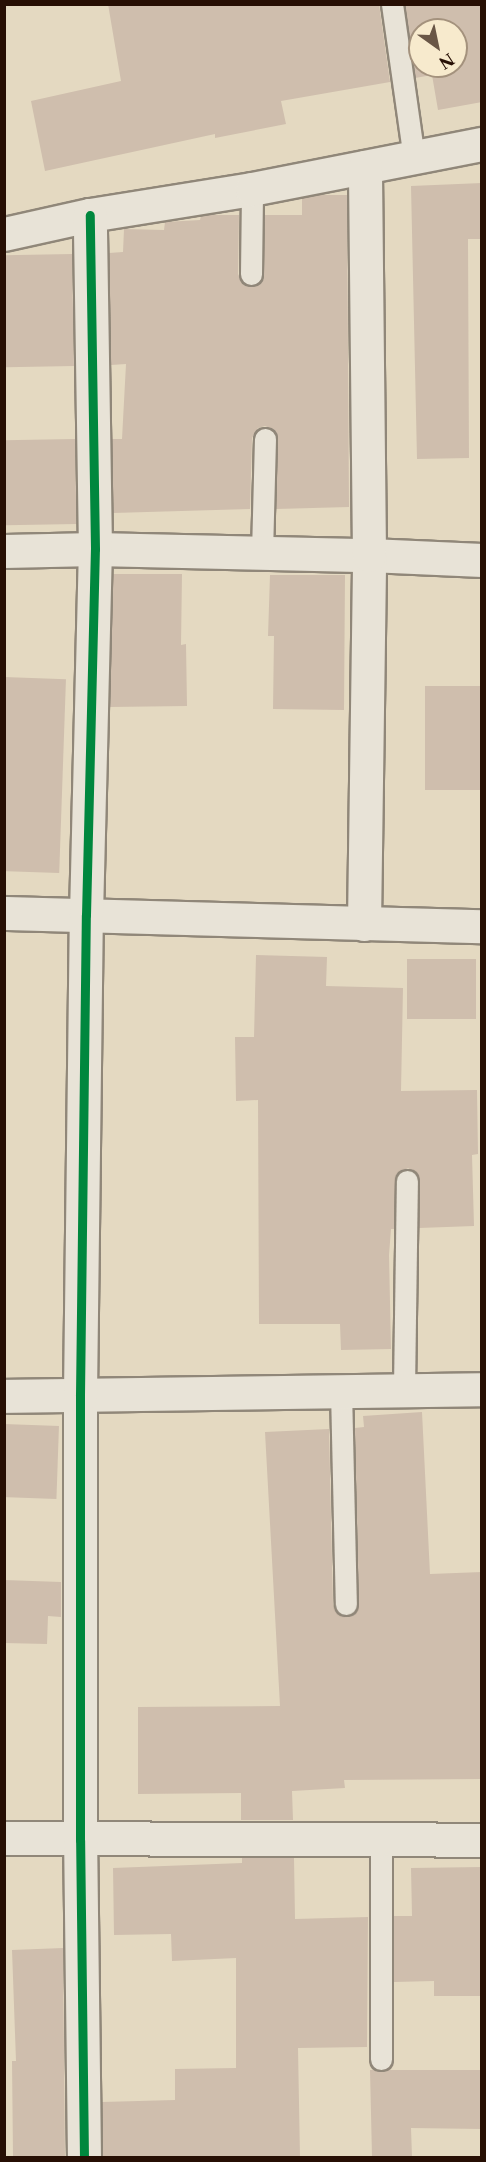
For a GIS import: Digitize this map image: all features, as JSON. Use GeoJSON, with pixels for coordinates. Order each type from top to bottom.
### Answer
{"type":"FeatureCollection","features":[{"type":"Feature","properties":{"kind":"street"},"geometry":{"type":"LineString","coordinates":[[4,234],[90,215],[252,189],[482,144]]}},
{"type":"Feature","properties":{"kind":"street"},"geometry":{"type":"LineString","coordinates":[[364,924],[369,555],[365,167]]}},
{"type":"Feature","properties":{"kind":"street"},"geometry":{"type":"LineString","coordinates":[[84,2157],[80,1840],[81,1395],[86,915],[95,549],[90,215]]}},
{"type":"Feature","properties":{"kind":"street"},"geometry":{"type":"LineString","coordinates":[[4,551],[95,549],[482,560]]}},
{"type":"Feature","properties":{"kind":"street"},"geometry":{"type":"LineString","coordinates":[[4,913],[482,926]]}},
{"type":"Feature","properties":{"kind":"street"},"geometry":{"type":"LineString","coordinates":[[4,1396],[482,1389]]}},
{"type":"Feature","properties":{"kind":"street"},"geometry":{"type":"LineString","coordinates":[[4,1838],[482,1840]]}},
{"type":"Feature","properties":{"kind":"lane"},"geometry":{"type":"LineString","coordinates":[[392,4],[414,159]]}},
{"type":"Feature","properties":{"kind":"lane"},"geometry":{"type":"LineString","coordinates":[[251,274],[252,189]]}},
{"type":"Feature","properties":{"kind":"lane"},"geometry":{"type":"LineString","coordinates":[[262,553],[266,439]]}},
{"type":"Feature","properties":{"kind":"lane"},"geometry":{"type":"LineString","coordinates":[[404,1389],[407,1181]]}},
{"type":"Feature","properties":{"kind":"lane"},"geometry":{"type":"LineString","coordinates":[[341,1390],[346,1604]]}},
{"type":"Feature","properties":{"kind":"lane"},"geometry":{"type":"LineString","coordinates":[[381,1840],[381,2059]]}},
{"type":"Feature","properties":{"kind":"building"},"geometry":{"type":"Polygon","coordinates":[[[108,4],[379,4],[390,82],[281,101],[286,124],[215,138],[215,134],[45,171],[31,101],[121,81],[108,4]]]}},
{"type":"Feature","properties":{"kind":"building"},"geometry":{"type":"Polygon","coordinates":[[[405,4],[482,4],[482,102],[438,110],[433,78],[468,78],[468,18],[408,18],[408,26],[405,4]]]}},
{"type":"Feature","properties":{"kind":"building"},"geometry":{"type":"Polygon","coordinates":[[[482,183],[482,239],[468,239],[469,458],[417,459],[411,186],[482,183]]]}},
{"type":"Feature","properties":{"kind":"building"},"geometry":{"type":"Polygon","coordinates":[[[347,195],[349,507],[276,509],[278,439],[272,429],[265,426],[258,428],[252,438],[250,509],[113,513],[112,439],[122,439],[126,364],[111,365],[109,253],[123,252],[124,229],[164,230],[165,222],[200,220],[201,216],[210,215],[239,215],[238,274],[244,285],[251,287],[258,285],[264,275],[264,215],[302,215],[302,198],[347,195]]]}},
{"type":"Feature","properties":{"kind":"building"},"geometry":{"type":"Polygon","coordinates":[[[72,254],[74,366],[6,367],[4,255],[72,254]]]}},
{"type":"Feature","properties":{"kind":"building"},"geometry":{"type":"Polygon","coordinates":[[[75,439],[76,524],[5,525],[4,440],[75,439]]]}},
{"type":"Feature","properties":{"kind":"building"},"geometry":{"type":"Polygon","coordinates":[[[113,574],[182,574],[181,645],[186,644],[187,706],[110,707],[113,574]]]}},
{"type":"Feature","properties":{"kind":"building"},"geometry":{"type":"Polygon","coordinates":[[[270,575],[345,575],[344,710],[273,709],[274,636],[268,636],[270,575]]]}},
{"type":"Feature","properties":{"kind":"building"},"geometry":{"type":"Polygon","coordinates":[[[4,677],[66,679],[59,873],[4,871],[4,677]]]}},
{"type":"Feature","properties":{"kind":"building"},"geometry":{"type":"Polygon","coordinates":[[[425,686],[482,686],[482,790],[425,790],[425,686]]]}},
{"type":"Feature","properties":{"kind":"building"},"geometry":{"type":"Polygon","coordinates":[[[256,955],[327,957],[326,986],[403,988],[401,1091],[477,1090],[478,1154],[472,1155],[474,1226],[419,1228],[418,1175],[408,1168],[396,1175],[394,1229],[391,1229],[389,1255],[391,1349],[341,1350],[340,1324],[259,1324],[258,1100],[236,1101],[235,1037],[254,1037],[256,955]]]}},
{"type":"Feature","properties":{"kind":"building"},"geometry":{"type":"Polygon","coordinates":[[[407,959],[476,959],[476,1019],[407,1019],[407,959]]]}},
{"type":"Feature","properties":{"kind":"building"},"geometry":{"type":"Polygon","coordinates":[[[422,1412],[430,1574],[482,1572],[482,1779],[344,1780],[345,1788],[292,1791],[293,1820],[241,1820],[241,1793],[138,1794],[138,1707],[280,1706],[265,1432],[329,1429],[333,1604],[339,1615],[347,1617],[357,1611],[359,1604],[355,1428],[364,1427],[363,1416],[422,1412]]]}},
{"type":"Feature","properties":{"kind":"building"},"geometry":{"type":"Polygon","coordinates":[[[4,1424],[59,1426],[56,1499],[4,1497],[4,1424]]]}},
{"type":"Feature","properties":{"kind":"building"},"geometry":{"type":"Polygon","coordinates":[[[4,1580],[61,1582],[61,1617],[48,1616],[47,1644],[4,1643],[4,1580]]]}},
{"type":"Feature","properties":{"kind":"building"},"geometry":{"type":"Polygon","coordinates":[[[242,1858],[294,1858],[295,1919],[368,1917],[367,2047],[298,2048],[300,2157],[103,2157],[102,2102],[175,2100],[175,2069],[236,2068],[236,1958],[172,1961],[171,1934],[114,1935],[113,1868],[242,1863],[242,1858]]]}},
{"type":"Feature","properties":{"kind":"building"},"geometry":{"type":"Polygon","coordinates":[[[482,1867],[482,1996],[434,1996],[434,1981],[394,1982],[394,1916],[412,1916],[411,1868],[482,1867]]]}},
{"type":"Feature","properties":{"kind":"building"},"geometry":{"type":"Polygon","coordinates":[[[63,1948],[65,2157],[13,2157],[12,2061],[16,2061],[12,1950],[63,1948]]]}},
{"type":"Feature","properties":{"kind":"building"},"geometry":{"type":"Polygon","coordinates":[[[370,2070],[482,2070],[482,2129],[411,2128],[412,2157],[372,2157],[370,2070]]]}},
{"type":"Feature","properties":{"kind":"cycle path"},"geometry":{"type":"LineString","coordinates":[[84,2158],[80,1840],[80,1395],[86,915],[95,549],[90,215]]}}]}
